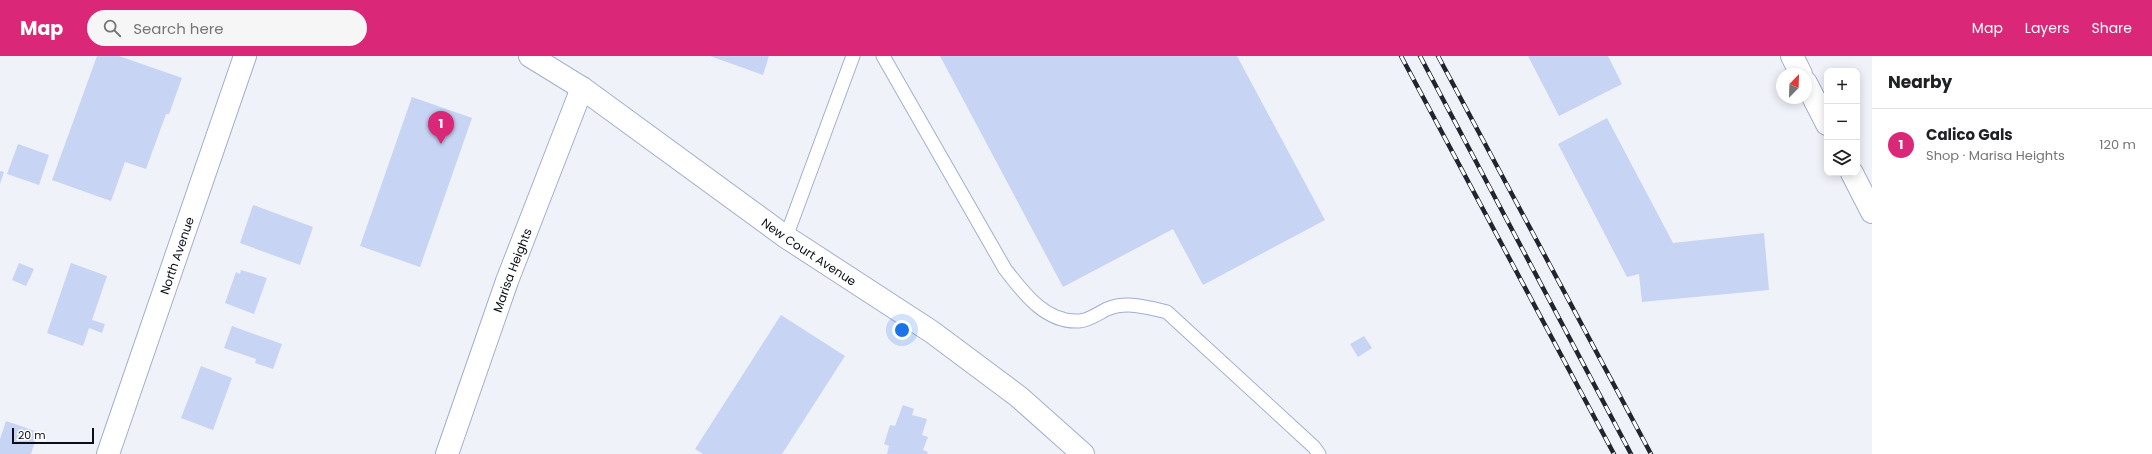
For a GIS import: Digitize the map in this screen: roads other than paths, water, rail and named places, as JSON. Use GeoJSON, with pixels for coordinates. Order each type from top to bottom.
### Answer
{"type":"FeatureCollection","features":[{"type":"Feature","properties":{"kind":"street","name":"North Avenue"},"geometry":{"type":"LineString","coordinates":[[108,454],[245,56]]}},
{"type":"Feature","properties":{"kind":"street","name":"New Court Avenue"},"geometry":{"type":"LineString","coordinates":[[530,56],[582,88],[786,238],[932,332],[1019,397],[1083,454]]}},
{"type":"Feature","properties":{"kind":"street"},"geometry":{"type":"LineString","coordinates":[[1792,56],[1798,68]]}},
{"type":"Feature","properties":{"kind":"street","name":"Marisa Heights"},"geometry":{"type":"LineString","coordinates":[[447,454],[507,281],[582,88]]}},
{"type":"Feature","properties":{"kind":"street"},"geometry":{"type":"LineString","coordinates":[[1812,95],[1824,118]]}},
{"type":"Feature","properties":{"kind":"street"},"geometry":{"type":"LineString","coordinates":[[1854,176],[1872,212]]}},
{"type":"Feature","properties":{"kind":"lane"},"geometry":{"type":"LineString","coordinates":[[786,238],[853,56]]}},
{"type":"Feature","properties":{"kind":"lane"},"geometry":{"type":"LineString","coordinates":[[884,56],[1005,269],[1029,299],[1054,317],[1080,322],[1113,307],[1139,304],[1167,312],[1314,447],[1319,454]]}},
{"type":"Feature","properties":{"kind":"railway"},"geometry":{"type":"LineString","coordinates":[[1401,56],[1614,454]]}},
{"type":"Feature","properties":{"kind":"railway"},"geometry":{"type":"LineString","coordinates":[[1420,56],[1631,454]]}},
{"type":"Feature","properties":{"kind":"railway"},"geometry":{"type":"LineString","coordinates":[[1438,56],[1651,454]]}},
{"type":"Feature","properties":{"kind":"place","name":"Calico Gals"},"geometry":{"type":"Point","coordinates":[441,144]}}]}
